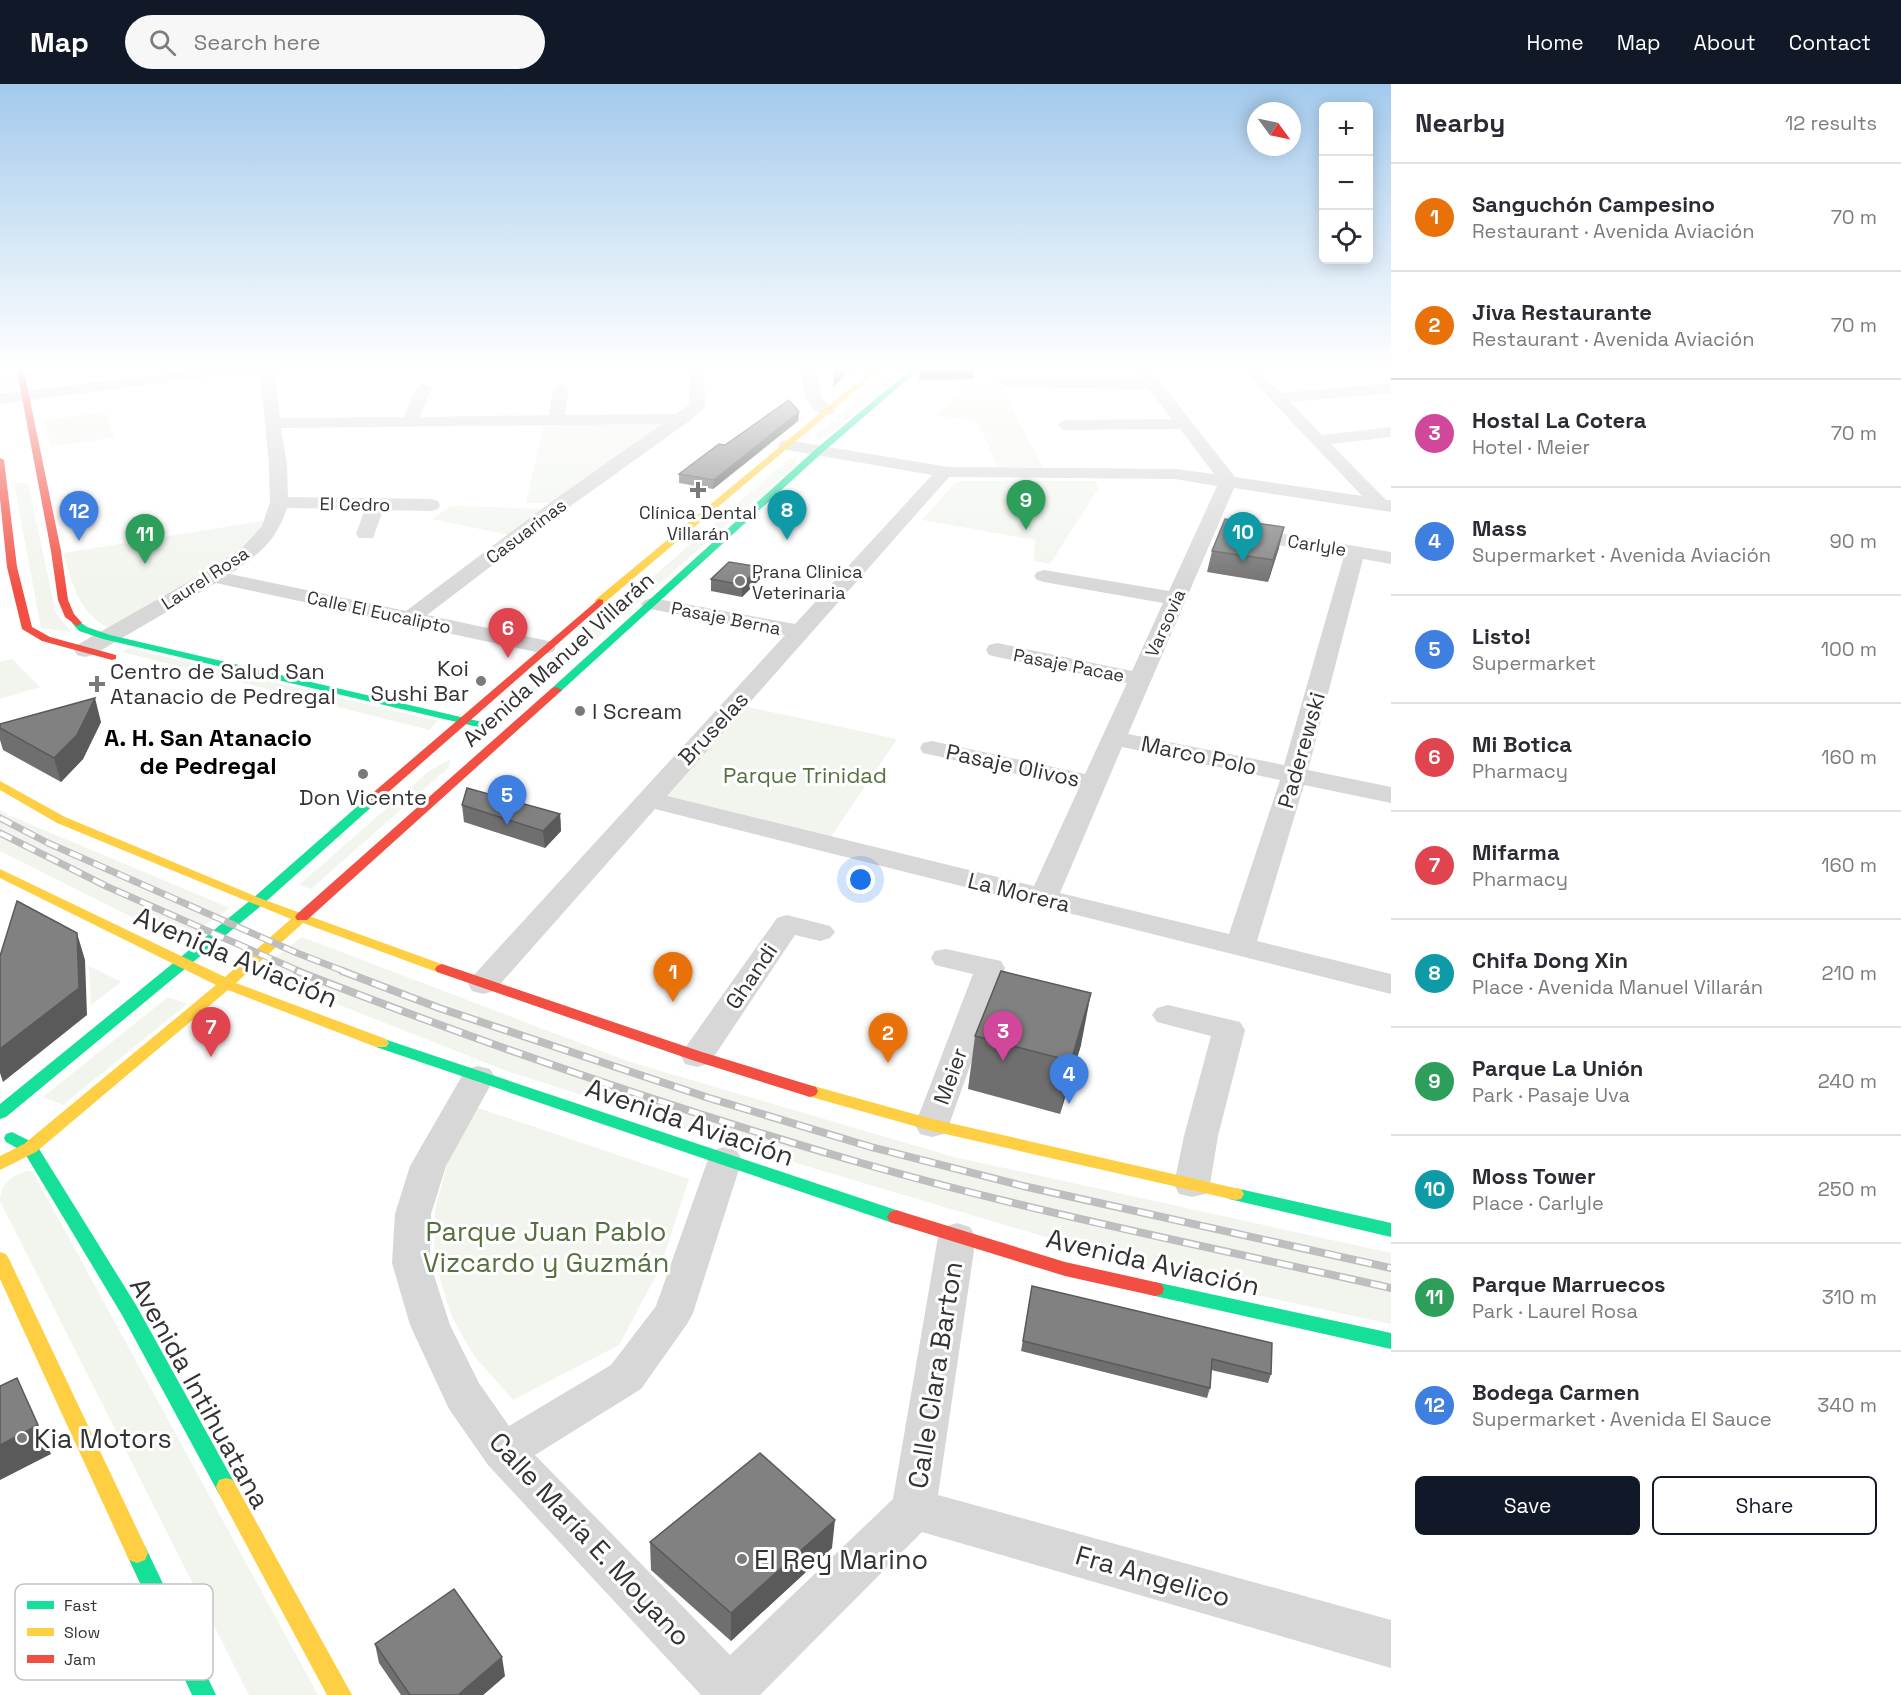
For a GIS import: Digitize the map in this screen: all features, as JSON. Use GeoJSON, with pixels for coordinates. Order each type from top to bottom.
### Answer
{"type":"FeatureCollection","features":[{"type":"Feature","properties":{"kind":"main road"},"geometry":{"type":"LineString","coordinates":[[36,441],[63,600],[69,615],[83,629],[107,637],[509,731]]}},
{"type":"Feature","properties":{"kind":"main road","name":"Avenida Manuel Villarán"},"geometry":{"type":"LineString","coordinates":[[0,1113],[257,902],[460,720],[792,441]]}},
{"type":"Feature","properties":{"kind":"main road","name":"Avenida Manuel Villarán"},"geometry":{"type":"LineString","coordinates":[[0,1164],[30,1148],[226,984],[481,749],[509,731],[830,441]]}},
{"type":"Feature","properties":{"kind":"main road"},"geometry":{"type":"LineString","coordinates":[[0,460],[6,567],[27,629],[46,639],[131,662]]}},
{"type":"Feature","properties":{"kind":"main road"},"geometry":{"type":"LineString","coordinates":[[425,735],[457,743]]}},
{"type":"Feature","properties":{"kind":"main road"},"geometry":{"type":"LineString","coordinates":[[0,785],[57,818],[257,902],[483,984],[697,1056],[812,1092],[932,1125],[1391,1230]]}},
{"type":"Feature","properties":{"kind":"main road","name":"Avenida Aviación"},"geometry":{"type":"LineString","coordinates":[[0,873],[226,984],[393,1048],[724,1160],[957,1237],[1065,1269],[1391,1341]]}},
{"type":"Feature","properties":{"kind":"main road"},"geometry":{"type":"LineString","coordinates":[[0,1132],[30,1148]]}},
{"type":"Feature","properties":{"kind":"main road","name":"Avenida Intihuatana"},"geometry":{"type":"LineString","coordinates":[[30,1148],[129,1310],[340,1695]]}},
{"type":"Feature","properties":{"kind":"main road"},"geometry":{"type":"LineString","coordinates":[[0,1259],[152,1584]]}},
{"type":"Feature","properties":{"kind":"main road"},"geometry":{"type":"LineString","coordinates":[[197,1680],[204,1695]]}},
{"type":"Feature","properties":{"kind":"street","name":"Laurel Rosa"},"geometry":{"type":"LineString","coordinates":[[85,650],[213,576],[250,551],[271,528],[279,502],[275,441]]}},
{"type":"Feature","properties":{"kind":"street","name":"Casuarinas"},"geometry":{"type":"LineString","coordinates":[[410,618],[558,506],[650,441]]}},
{"type":"Feature","properties":{"kind":"street"},"geometry":{"type":"LineString","coordinates":[[1197,441],[1228,482]]}},
{"type":"Feature","properties":{"kind":"street"},"geometry":{"type":"LineString","coordinates":[[1321,441],[1386,505]]}},
{"type":"Feature","properties":{"kind":"street"},"geometry":{"type":"LineString","coordinates":[[788,445],[944,472],[1174,474],[1386,505]]}},
{"type":"Feature","properties":{"kind":"street","name":"Bruselas"},"geometry":{"type":"LineString","coordinates":[[483,984],[944,472]]}},
{"type":"Feature","properties":{"kind":"street","name":"Varsovia"},"geometry":{"type":"LineString","coordinates":[[1043,898],[1228,482]]}},
{"type":"Feature","properties":{"kind":"street","name":"El Cedro"},"geometry":{"type":"LineString","coordinates":[[279,502],[431,505]]}},
{"type":"Feature","properties":{"kind":"street"},"geometry":{"type":"LineString","coordinates":[[366,534],[376,504]]}},
{"type":"Feature","properties":{"kind":"street","name":"Carlyle"},"geometry":{"type":"LineString","coordinates":[[1207,528],[1391,558]]}},
{"type":"Feature","properties":{"kind":"street","name":"Paderewski"},"geometry":{"type":"LineString","coordinates":[[1240,947],[1294,775],[1355,552]]}},
{"type":"Feature","properties":{"kind":"street","name":"Calle El Eucalipto"},"geometry":{"type":"LineString","coordinates":[[213,576],[545,648]]}},
{"type":"Feature","properties":{"kind":"street"},"geometry":{"type":"LineString","coordinates":[[1044,576],[1176,599]]}},
{"type":"Feature","properties":{"kind":"street","name":"Pasaje Berna"},"geometry":{"type":"LineString","coordinates":[[652,604],[801,632]]}},
{"type":"Feature","properties":{"kind":"street","name":"Pasaje Pacae"},"geometry":{"type":"LineString","coordinates":[[997,650],[1140,679]]}},
{"type":"Feature","properties":{"kind":"street","name":"Marco Polo"},"geometry":{"type":"LineString","coordinates":[[1114,738],[1391,795]]}},
{"type":"Feature","properties":{"kind":"street","name":"Pasaje Olivos"},"geometry":{"type":"LineString","coordinates":[[932,748],[1094,783]]}},
{"type":"Feature","properties":{"kind":"street","name":"La Morera"},"geometry":{"type":"LineString","coordinates":[[648,799],[1391,984]]}},
{"type":"Feature","properties":{"kind":"street","name":"Ghandi"},"geometry":{"type":"LineString","coordinates":[[697,1056],[787,924],[820,932]]}},
{"type":"Feature","properties":{"kind":"street","name":"Meier"},"geometry":{"type":"LineString","coordinates":[[932,1125],[990,968],[946,958]]}},
{"type":"Feature","properties":{"kind":"street"},"geometry":{"type":"LineString","coordinates":[[1168,1015],[1228,1030],[1201,1136],[1192,1184]]}},
{"type":"Feature","properties":{"kind":"street","name":"Calle María E. Moyano"},"geometry":{"type":"LineString","coordinates":[[478,1077],[428,1166],[413,1214],[411,1263],[430,1325],[464,1396],[503,1452],[733,1692]]}},
{"type":"Feature","properties":{"kind":"street"},"geometry":{"type":"LineString","coordinates":[[503,1452],[626,1377],[673,1313],[724,1160]]}},
{"type":"Feature","properties":{"kind":"street","name":"Calle Clara Barton"},"geometry":{"type":"LineString","coordinates":[[733,1692],[914,1509],[957,1237]]}},
{"type":"Feature","properties":{"kind":"street","name":"Fra Angelico"},"geometry":{"type":"LineString","coordinates":[[914,1509],[1391,1644]]}},
{"type":"Feature","properties":{"kind":"green space"},"geometry":{"type":"Polygon","coordinates":[[[50,441],[89,441],[51,446],[50,441]]]}},
{"type":"Feature","properties":{"kind":"green space"},"geometry":{"type":"Polygon","coordinates":[[[540,441],[643,441],[556,503],[526,503],[540,441]]]}},
{"type":"Feature","properties":{"kind":"green space"},"geometry":{"type":"Polygon","coordinates":[[[987,441],[1029,441],[1043,467],[998,467],[987,441]]]}},
{"type":"Feature","properties":{"kind":"green space"},"geometry":{"type":"Polygon","coordinates":[[[798,456],[795,465],[519,707],[500,716],[506,704],[784,463],[798,456]]]}},
{"type":"Feature","properties":{"kind":"green space"},"geometry":{"type":"Polygon","coordinates":[[[961,481],[1096,481],[1098,489],[1050,564],[1034,561],[1035,540],[922,520],[955,483],[961,481]]]}},
{"type":"Feature","properties":{"kind":"green space"},"geometry":{"type":"Polygon","coordinates":[[[14,483],[28,483],[56,613],[71,632],[41,628],[14,483]]]}},
{"type":"Feature","properties":{"kind":"green space"},"geometry":{"type":"Polygon","coordinates":[[[451,506],[548,509],[514,536],[432,519],[451,506]]]}},
{"type":"Feature","properties":{"kind":"green space"},"geometry":{"type":"Polygon","coordinates":[[[268,520],[242,551],[209,575],[109,628],[99,622],[83,606],[63,553],[268,520]]]}},
{"type":"Feature","properties":{"kind":"green space"},"geometry":{"type":"Polygon","coordinates":[[[129,648],[438,721],[429,730],[122,652],[129,648]]]}},
{"type":"Feature","properties":{"kind":"green space"},"geometry":{"type":"Polygon","coordinates":[[[12,659],[40,687],[0,699],[0,662],[12,659]]]}},
{"type":"Feature","properties":{"kind":"green space","name":"Parque Trinidad"},"geometry":{"type":"Polygon","coordinates":[[[743,706],[897,739],[830,838],[663,797],[743,706]]]}},
{"type":"Feature","properties":{"kind":"green space"},"geometry":{"type":"Polygon","coordinates":[[[450,759],[449,767],[311,889],[299,885],[428,772],[450,759]]]}},
{"type":"Feature","properties":{"kind":"green space"},"geometry":{"type":"Polygon","coordinates":[[[0,810],[230,908],[181,942],[0,851],[0,810]]]}},
{"type":"Feature","properties":{"kind":"green space"},"geometry":{"type":"Polygon","coordinates":[[[302,937],[630,1062],[954,1157],[1391,1253],[1391,1324],[1200,1283],[719,1140],[504,1070],[256,972],[302,937]]]}},
{"type":"Feature","properties":{"kind":"green space"},"geometry":{"type":"Polygon","coordinates":[[[89,966],[121,982],[91,1005],[89,966]]]}},
{"type":"Feature","properties":{"kind":"green space"},"geometry":{"type":"Polygon","coordinates":[[[168,997],[187,1004],[63,1105],[43,1097],[168,997]]]}},
{"type":"Feature","properties":{"kind":"green space","name":"Parque Juan Pablo Vizcardo y Guzmán"},"geometry":{"type":"Polygon","coordinates":[[[478,1108],[689,1179],[660,1268],[619,1345],[513,1400],[474,1356],[452,1317],[434,1260],[435,1210],[448,1161],[478,1108]]]}},
{"type":"Feature","properties":{"kind":"green space"},"geometry":{"type":"Polygon","coordinates":[[[28,1171],[33,1172],[318,1695],[249,1695],[213,1624],[213,1584],[193,1584],[0,1201],[5,1185],[17,1175],[28,1171]]]}},
{"type":"Feature","properties":{"kind":"building"},"geometry":{"type":"Polygon","coordinates":[[[730,441],[763,441],[714,480],[679,474],[719,444],[725,445],[730,441]]]}},
{"type":"Feature","properties":{"kind":"building"},"geometry":{"type":"Polygon","coordinates":[[[1225,519],[1284,527],[1273,560],[1212,551],[1225,519]]]}},
{"type":"Feature","properties":{"kind":"building"},"geometry":{"type":"Polygon","coordinates":[[[729,562],[760,567],[742,585],[711,579],[729,562]]]}},
{"type":"Feature","properties":{"kind":"building"},"geometry":{"type":"Polygon","coordinates":[[[95,698],[77,735],[54,758],[0,728],[0,724],[95,698]]]}},
{"type":"Feature","properties":{"kind":"building"},"geometry":{"type":"Polygon","coordinates":[[[467,788],[560,814],[543,831],[462,805],[467,788]]]}},
{"type":"Feature","properties":{"kind":"building"},"geometry":{"type":"Polygon","coordinates":[[[17,901],[77,933],[79,988],[0,1049],[0,956],[17,901]]]}},
{"type":"Feature","properties":{"kind":"building"},"geometry":{"type":"Polygon","coordinates":[[[1001,971],[1091,993],[1071,1061],[975,1036],[1001,971]]]}},
{"type":"Feature","properties":{"kind":"building"},"geometry":{"type":"Polygon","coordinates":[[[1032,1286],[1272,1343],[1271,1374],[1212,1359],[1210,1388],[1023,1341],[1032,1286]]]}},
{"type":"Feature","properties":{"kind":"building"},"geometry":{"type":"Polygon","coordinates":[[[17,1378],[38,1425],[0,1445],[0,1386],[17,1378]]]}},
{"type":"Feature","properties":{"kind":"building","name":"El Rey Marino"},"geometry":{"type":"Polygon","coordinates":[[[760,1453],[835,1520],[731,1613],[650,1542],[760,1453]]]}},
{"type":"Feature","properties":{"kind":"building"},"geometry":{"type":"Polygon","coordinates":[[[454,1589],[502,1657],[458,1695],[410,1695],[375,1644],[454,1589]]]}},
{"type":"Feature","properties":{"kind":"railway"},"geometry":{"type":"LineString","coordinates":[[0,818],[48,843],[297,953],[346,972]]}},
{"type":"Feature","properties":{"kind":"railway"},"geometry":{"type":"LineString","coordinates":[[0,833],[108,887],[301,972]]}},
{"type":"Feature","properties":{"kind":"railway"},"geometry":{"type":"LineString","coordinates":[[297,971],[436,1024],[577,1073],[718,1120],[861,1163],[1059,1214],[1391,1288]]}},
{"type":"Feature","properties":{"kind":"railway"},"geometry":{"type":"LineString","coordinates":[[342,971],[439,1008],[709,1098],[871,1147],[1023,1186],[1391,1268]]}},
{"type":"Feature","properties":{"kind":"traffic: fast"},"geometry":{"type":"LineString","coordinates":[[556,690],[830,441]]}},
{"type":"Feature","properties":{"kind":"traffic: fast"},"geometry":{"type":"LineString","coordinates":[[77,623],[83,629],[107,637],[478,724]]}},
{"type":"Feature","properties":{"kind":"traffic: fast"},"geometry":{"type":"LineString","coordinates":[[0,1113],[257,902],[372,800]]}},
{"type":"Feature","properties":{"kind":"traffic: fast"},"geometry":{"type":"LineString","coordinates":[[381,1043],[896,1217]]}},
{"type":"Feature","properties":{"kind":"traffic: fast"},"geometry":{"type":"LineString","coordinates":[[12,1138],[30,1148],[129,1310],[226,1487]]}},
{"type":"Feature","properties":{"kind":"traffic: fast"},"geometry":{"type":"LineString","coordinates":[[1235,1194],[1391,1230]]}},
{"type":"Feature","properties":{"kind":"traffic: fast"},"geometry":{"type":"LineString","coordinates":[[1155,1289],[1391,1341]]}},
{"type":"Feature","properties":{"kind":"traffic: fast"},"geometry":{"type":"LineString","coordinates":[[137,1553],[152,1584]]}},
{"type":"Feature","properties":{"kind":"traffic: fast"},"geometry":{"type":"LineString","coordinates":[[197,1680],[204,1695]]}},
{"type":"Feature","properties":{"kind":"traffic: slow"},"geometry":{"type":"LineString","coordinates":[[599,602],[791,441]]}},
{"type":"Feature","properties":{"kind":"traffic: slow"},"geometry":{"type":"LineString","coordinates":[[0,785],[61,820],[257,902],[442,969]]}},
{"type":"Feature","properties":{"kind":"traffic: slow"},"geometry":{"type":"LineString","coordinates":[[0,873],[226,984],[381,1043]]}},
{"type":"Feature","properties":{"kind":"traffic: slow"},"geometry":{"type":"LineString","coordinates":[[0,1164],[30,1148],[226,984],[302,917]]}},
{"type":"Feature","properties":{"kind":"traffic: slow"},"geometry":{"type":"LineString","coordinates":[[810,1091],[932,1125],[1235,1194]]}},
{"type":"Feature","properties":{"kind":"traffic: slow"},"geometry":{"type":"LineString","coordinates":[[0,1259],[137,1553]]}},
{"type":"Feature","properties":{"kind":"traffic: slow"},"geometry":{"type":"LineString","coordinates":[[226,1487],[340,1695]]}},
{"type":"Feature","properties":{"kind":"traffic: jam"},"geometry":{"type":"LineString","coordinates":[[34,441],[56,551],[63,600],[69,615],[77,623]]}},
{"type":"Feature","properties":{"kind":"traffic: jam"},"geometry":{"type":"LineString","coordinates":[[0,460],[12,567],[27,629],[46,639],[112,657]]}},
{"type":"Feature","properties":{"kind":"traffic: jam"},"geometry":{"type":"LineString","coordinates":[[372,800],[599,602]]}},
{"type":"Feature","properties":{"kind":"traffic: jam"},"geometry":{"type":"LineString","coordinates":[[302,917],[556,690]]}},
{"type":"Feature","properties":{"kind":"traffic: jam"},"geometry":{"type":"LineString","coordinates":[[442,969],[697,1056],[810,1091]]}},
{"type":"Feature","properties":{"kind":"traffic: jam"},"geometry":{"type":"LineString","coordinates":[[896,1217],[1065,1269],[1155,1289]]}},
{"type":"Feature","properties":{"kind":"place","name":"Clínica Dental Villarán"},"geometry":{"type":"Point","coordinates":[698,490]}},
{"type":"Feature","properties":{"kind":"place","name":"Parque La Unión"},"geometry":{"type":"Point","coordinates":[1026,530]}},
{"type":"Feature","properties":{"kind":"place","name":"Chifa Dong Xin"},"geometry":{"type":"Point","coordinates":[787,540]}},
{"type":"Feature","properties":{"kind":"place","name":"Bodega Carmen"},"geometry":{"type":"Point","coordinates":[79,541]}},
{"type":"Feature","properties":{"kind":"place","name":"Moss Tower"},"geometry":{"type":"Point","coordinates":[1243,562]}},
{"type":"Feature","properties":{"kind":"place","name":"Parque Marruecos"},"geometry":{"type":"Point","coordinates":[145,564]}},
{"type":"Feature","properties":{"kind":"place","name":"Prana Clinica Veterinaria"},"geometry":{"type":"Point","coordinates":[740,581]}},
{"type":"Feature","properties":{"kind":"place","name":"Mi Botica"},"geometry":{"type":"Point","coordinates":[508,658]}},
{"type":"Feature","properties":{"kind":"place","name":"Koi Sushi Bar"},"geometry":{"type":"Point","coordinates":[481,681]}},
{"type":"Feature","properties":{"kind":"place","name":"Centro de Salud San Atanacio de Pedregal"},"geometry":{"type":"Point","coordinates":[97,684]}},
{"type":"Feature","properties":{"kind":"place","name":"I Scream"},"geometry":{"type":"Point","coordinates":[580,711]}},
{"type":"Feature","properties":{"kind":"place","name":"Don Vicente"},"geometry":{"type":"Point","coordinates":[363,774]}},
{"type":"Feature","properties":{"kind":"place","name":"Listo!"},"geometry":{"type":"Point","coordinates":[507,825]}},
{"type":"Feature","properties":{"kind":"place","name":"Sanguchón Campesino"},"geometry":{"type":"Point","coordinates":[673,1002]}},
{"type":"Feature","properties":{"kind":"place","name":"Mifarma"},"geometry":{"type":"Point","coordinates":[211,1057]}},
{"type":"Feature","properties":{"kind":"place","name":"Hostal La Cotera"},"geometry":{"type":"Point","coordinates":[1003,1061]}},
{"type":"Feature","properties":{"kind":"place","name":"Jiva Restaurante"},"geometry":{"type":"Point","coordinates":[888,1063]}},
{"type":"Feature","properties":{"kind":"place","name":"Mass"},"geometry":{"type":"Point","coordinates":[1069,1104]}},
{"type":"Feature","properties":{"kind":"place","name":"Kia Motors"},"geometry":{"type":"Point","coordinates":[22,1438]}},
{"type":"Feature","properties":{"kind":"place","name":"El Rey Marino"},"geometry":{"type":"Point","coordinates":[742,1559]}},
{"type":"Feature","properties":{"kind":"district","name":"A. H. San Atanacio de Pedregal"},"geometry":{"type":"Point","coordinates":[208,751]}}]}
